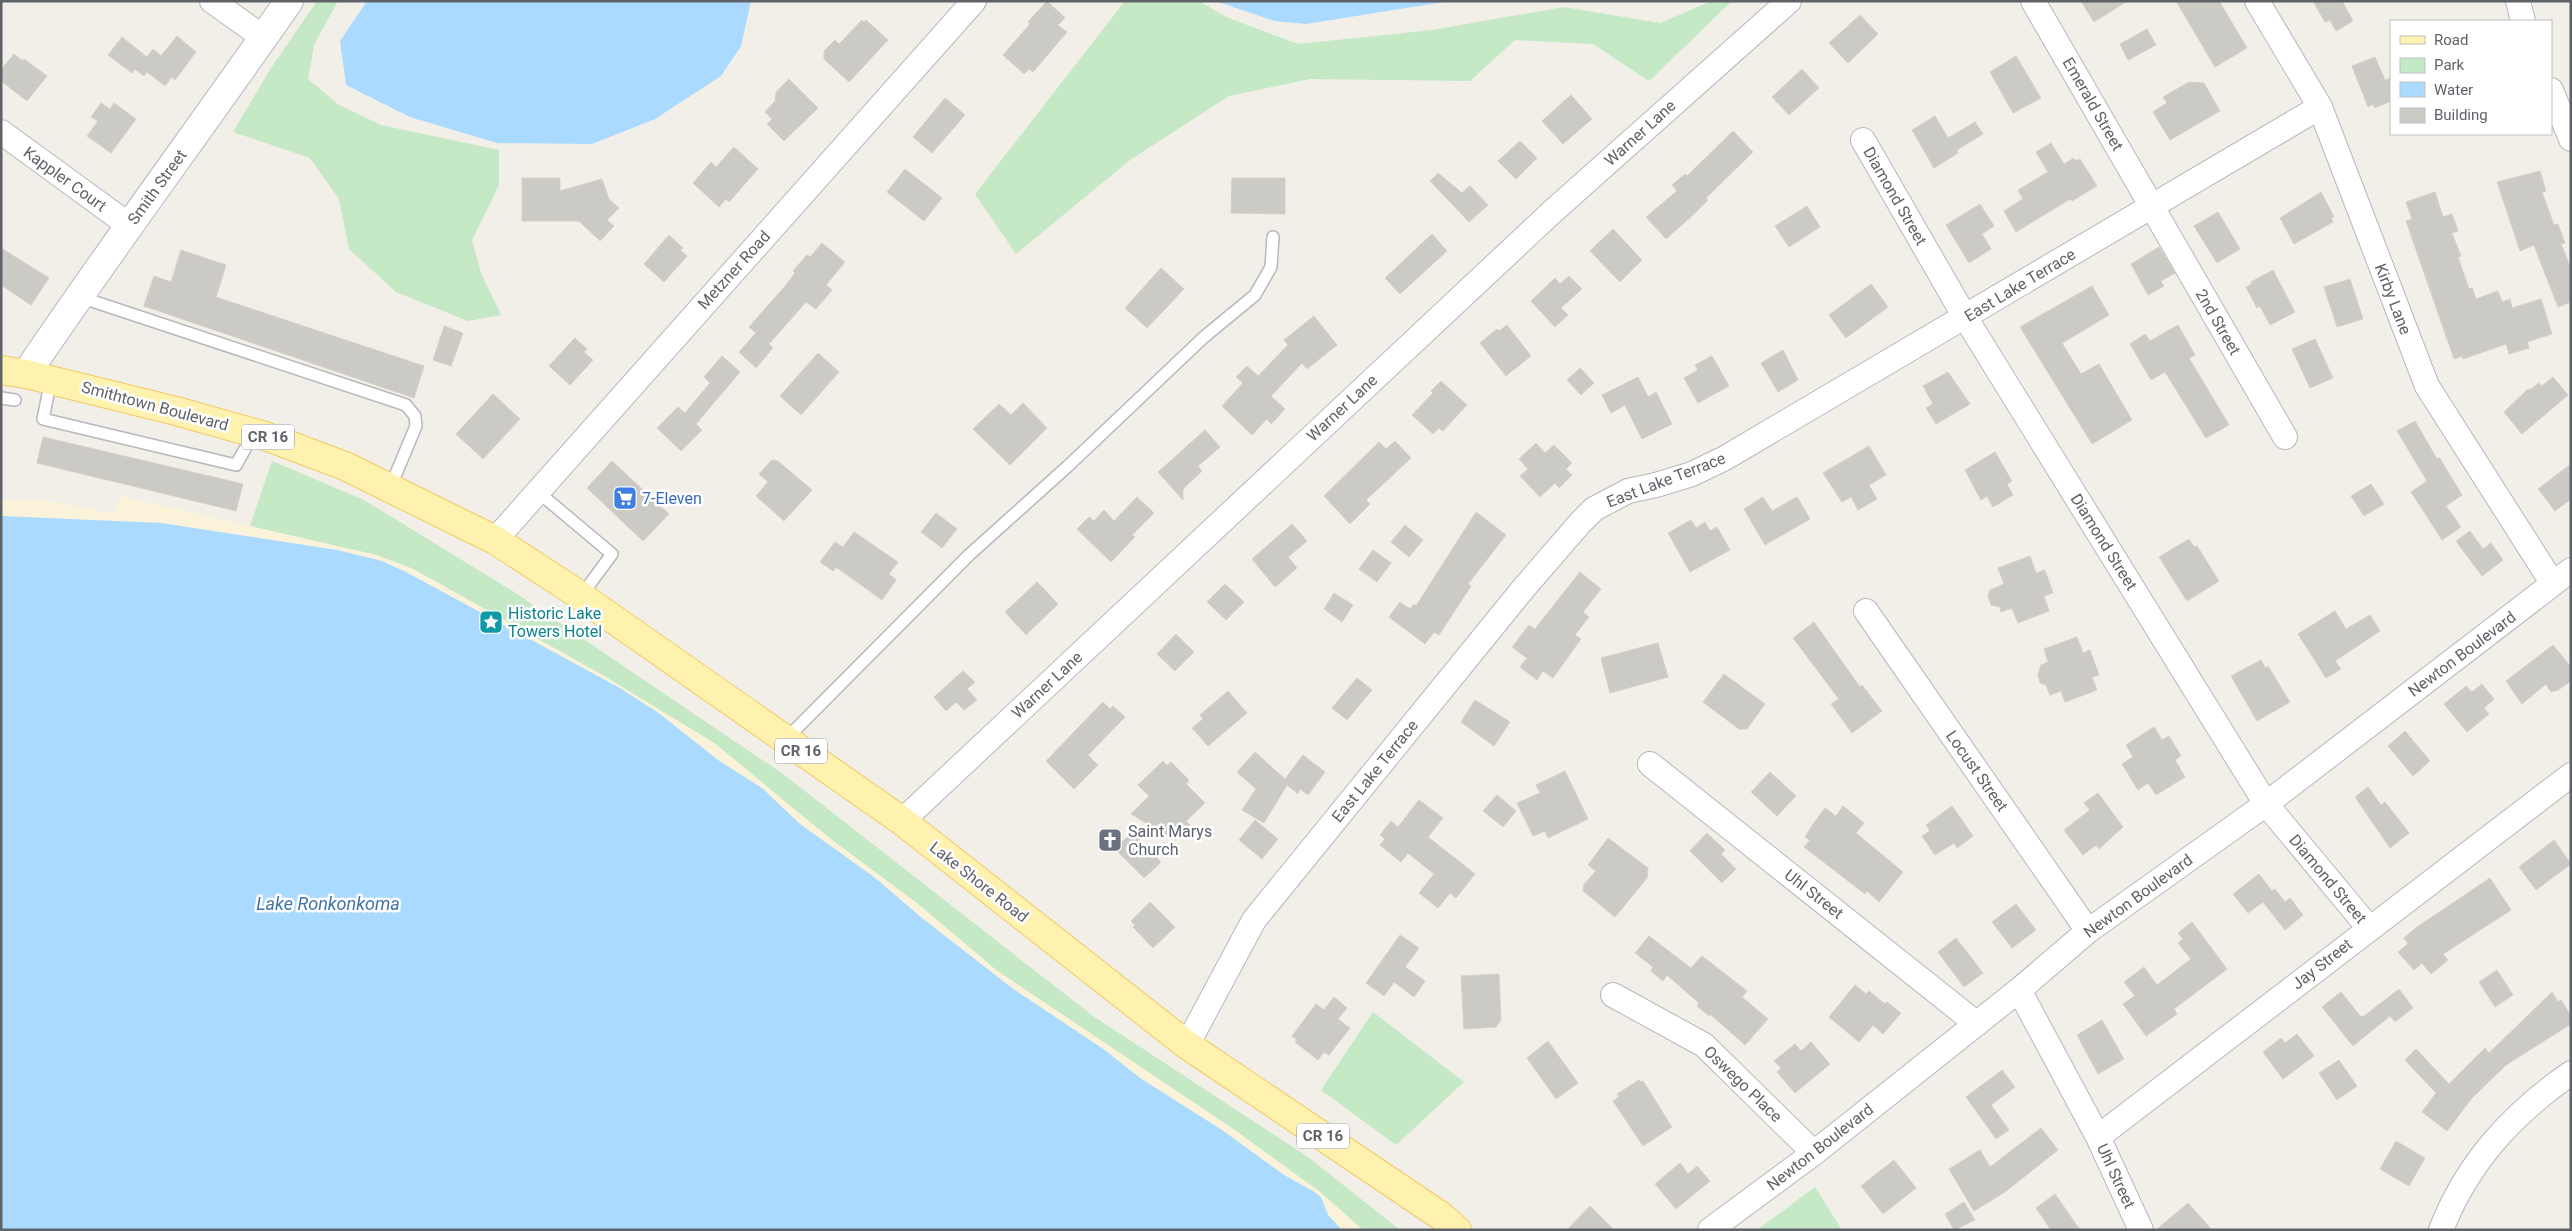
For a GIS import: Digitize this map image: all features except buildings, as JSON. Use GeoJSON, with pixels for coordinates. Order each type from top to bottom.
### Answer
{"type":"FeatureCollection","features":[{"type":"Feature","properties":{"kind":"main road","name":"Smithtown Boulevard"},"geometry":{"type":"LineString","coordinates":[[26,374],[254,433],[345,466],[495,540]]}},
{"type":"Feature","properties":{"kind":"main road","name":"Lake Shore Road"},"geometry":{"type":"LineString","coordinates":[[495,540],[581,596],[902,821],[1187,1044],[1441,1216],[1457,1230]]}},
{"type":"Feature","properties":{"kind":"street"},"geometry":{"type":"LineString","coordinates":[[212,1],[264,38]]}},
{"type":"Feature","properties":{"kind":"street","name":"Smith Street"},"geometry":{"type":"LineString","coordinates":[[26,374],[78,296],[130,226],[289,1]]}},
{"type":"Feature","properties":{"kind":"street","name":"Metzner Road"},"geometry":{"type":"LineString","coordinates":[[495,540],[974,1]]}},
{"type":"Feature","properties":{"kind":"street","name":"Warner Lane"},"geometry":{"type":"LineString","coordinates":[[902,821],[1552,212],[1789,1]]}},
{"type":"Feature","properties":{"kind":"street","name":"Emerald Street"},"geometry":{"type":"LineString","coordinates":[[2033,1],[2152,207]]}},
{"type":"Feature","properties":{"kind":"street","name":"Kirby Lane"},"geometry":{"type":"LineString","coordinates":[[2257,1],[2320,107],[2427,386],[2562,577]]}},
{"type":"Feature","properties":{"kind":"street"},"geometry":{"type":"LineString","coordinates":[[2552,92],[2571,139]]}},
{"type":"Feature","properties":{"kind":"street","name":"East Lake Terrace"},"geometry":{"type":"LineString","coordinates":[[1187,1044],[1254,920],[1523,589],[1594,509],[1628,491],[1692,474],[1725,458],[2320,107]]}},
{"type":"Feature","properties":{"kind":"street","name":"Kappler Court"},"geometry":{"type":"LineString","coordinates":[[1,132],[130,226]]}},
{"type":"Feature","properties":{"kind":"street","name":"Diamond Street"},"geometry":{"type":"LineString","coordinates":[[1863,140],[1964,317],[2266,804],[2369,928]]}},
{"type":"Feature","properties":{"kind":"street","name":"2nd Street"},"geometry":{"type":"LineString","coordinates":[[2152,207],[2285,437]]}},
{"type":"Feature","properties":{"kind":"street","name":"Newton Boulevard"},"geometry":{"type":"LineString","coordinates":[[1710,1230],[1814,1153],[2019,990],[2088,931],[2266,804],[2562,577]]}},
{"type":"Feature","properties":{"kind":"street","name":"Locust Street"},"geometry":{"type":"LineString","coordinates":[[1866,611],[2088,931]]}},
{"type":"Feature","properties":{"kind":"street","name":"Uhl Street"},"geometry":{"type":"LineString","coordinates":[[1650,764],[1977,1024]]}},
{"type":"Feature","properties":{"kind":"street","name":"Jay Street"},"geometry":{"type":"LineString","coordinates":[[2098,1137],[2571,775]]}},
{"type":"Feature","properties":{"kind":"street","name":"Uhl Street"},"geometry":{"type":"LineString","coordinates":[[2019,990],[2098,1137],[2141,1230]]}},
{"type":"Feature","properties":{"kind":"street","name":"Oswego Place"},"geometry":{"type":"LineString","coordinates":[[1613,995],[1704,1045],[1814,1153]]}},
{"type":"Feature","properties":{"kind":"street"},"geometry":{"type":"LineString","coordinates":[[2441,1230],[2451,1204],[2476,1161],[2501,1132],[2571,1073]]}},
{"type":"Feature","properties":{"kind":"lane"},"geometry":{"type":"LineString","coordinates":[[785,740],[969,555],[1068,466],[1204,337],[1255,295],[1271,268],[1273,237]]}},
{"type":"Feature","properties":{"kind":"lane"},"geometry":{"type":"LineString","coordinates":[[78,296],[406,405],[415,416],[416,426],[390,488]]}},
{"type":"Feature","properties":{"kind":"lane"},"geometry":{"type":"LineString","coordinates":[[26,374],[43,419],[236,465],[254,433]]}},
{"type":"Feature","properties":{"kind":"lane"},"geometry":{"type":"LineString","coordinates":[[1,398],[15,400]]}},
{"type":"Feature","properties":{"kind":"lane"},"geometry":{"type":"LineString","coordinates":[[538,492],[612,554],[581,596]]}},
{"type":"Feature","properties":{"kind":"green space"},"geometry":{"type":"Polygon","coordinates":[[[317,1],[338,1],[314,45],[308,79],[339,105],[381,125],[499,150],[499,185],[472,240],[481,273],[501,315],[468,321],[396,292],[349,249],[339,199],[310,158],[233,132],[271,68],[317,1]]]}},
{"type":"Feature","properties":{"kind":"green space"},"geometry":{"type":"Polygon","coordinates":[[[1125,1],[1199,1],[1226,17],[1298,44],[1432,30],[1564,7],[1660,23],[1712,1],[1732,1],[1649,81],[1593,44],[1515,40],[1470,81],[1310,79],[1229,96],[1130,160],[1016,254],[975,194],[1125,1]]]}},
{"type":"Feature","properties":{"kind":"green space"},"geometry":{"type":"Polygon","coordinates":[[[272,461],[364,500],[511,590],[783,774],[1093,1016],[1308,1157],[1400,1230],[1363,1230],[1320,1192],[1236,1131],[996,970],[918,904],[832,840],[714,743],[604,676],[413,569],[376,555],[250,526],[272,461]]]}},
{"type":"Feature","properties":{"kind":"green space"},"geometry":{"type":"Polygon","coordinates":[[[1373,1012],[1464,1082],[1396,1145],[1321,1090],[1373,1012]]]}},
{"type":"Feature","properties":{"kind":"green space"},"geometry":{"type":"Polygon","coordinates":[[[1815,1187],[1842,1230],[1757,1230],[1815,1187]]]}},
{"type":"Feature","properties":{"kind":"sand"},"geometry":{"type":"Polygon","coordinates":[[[120,496],[376,555],[413,569],[604,676],[714,743],[832,840],[918,904],[996,970],[1236,1131],[1320,1192],[1363,1230],[1342,1230],[1328,1215],[1326,1206],[1313,1191],[1284,1175],[1222,1130],[1140,1078],[1106,1051],[1012,988],[922,918],[874,877],[800,824],[762,788],[718,760],[660,714],[619,688],[406,572],[382,561],[337,550],[161,523],[1,516],[1,500],[41,499],[114,514],[120,496]]]}},
{"type":"Feature","properties":{"kind":"water"},"geometry":{"type":"Polygon","coordinates":[[[367,1],[751,1],[741,46],[721,76],[655,119],[592,144],[497,143],[410,117],[346,85],[340,41],[367,1]]]}},
{"type":"Feature","properties":{"kind":"water"},"geometry":{"type":"Polygon","coordinates":[[[1216,1],[1450,1],[1306,24],[1274,21],[1216,1]]]}},
{"type":"Feature","properties":{"kind":"water","name":"Lake Ronkonkoma"},"geometry":{"type":"Polygon","coordinates":[[[1,516],[161,523],[337,550],[382,561],[406,572],[620,688],[660,714],[718,760],[762,788],[800,824],[874,877],[922,918],[1012,988],[1106,1051],[1140,1078],[1222,1130],[1284,1175],[1321,1197],[1328,1215],[1342,1230],[1,1230],[1,516]]]}},
{"type":"Feature","properties":{"kind":"place","name":"7-Eleven"},"geometry":{"type":"Point","coordinates":[625,498]}},
{"type":"Feature","properties":{"kind":"place","name":"Historic Lake Towers Hotel"},"geometry":{"type":"Point","coordinates":[491,622]}},
{"type":"Feature","properties":{"kind":"place","name":"Saint Marys Church"},"geometry":{"type":"Point","coordinates":[1110,840]}}]}
